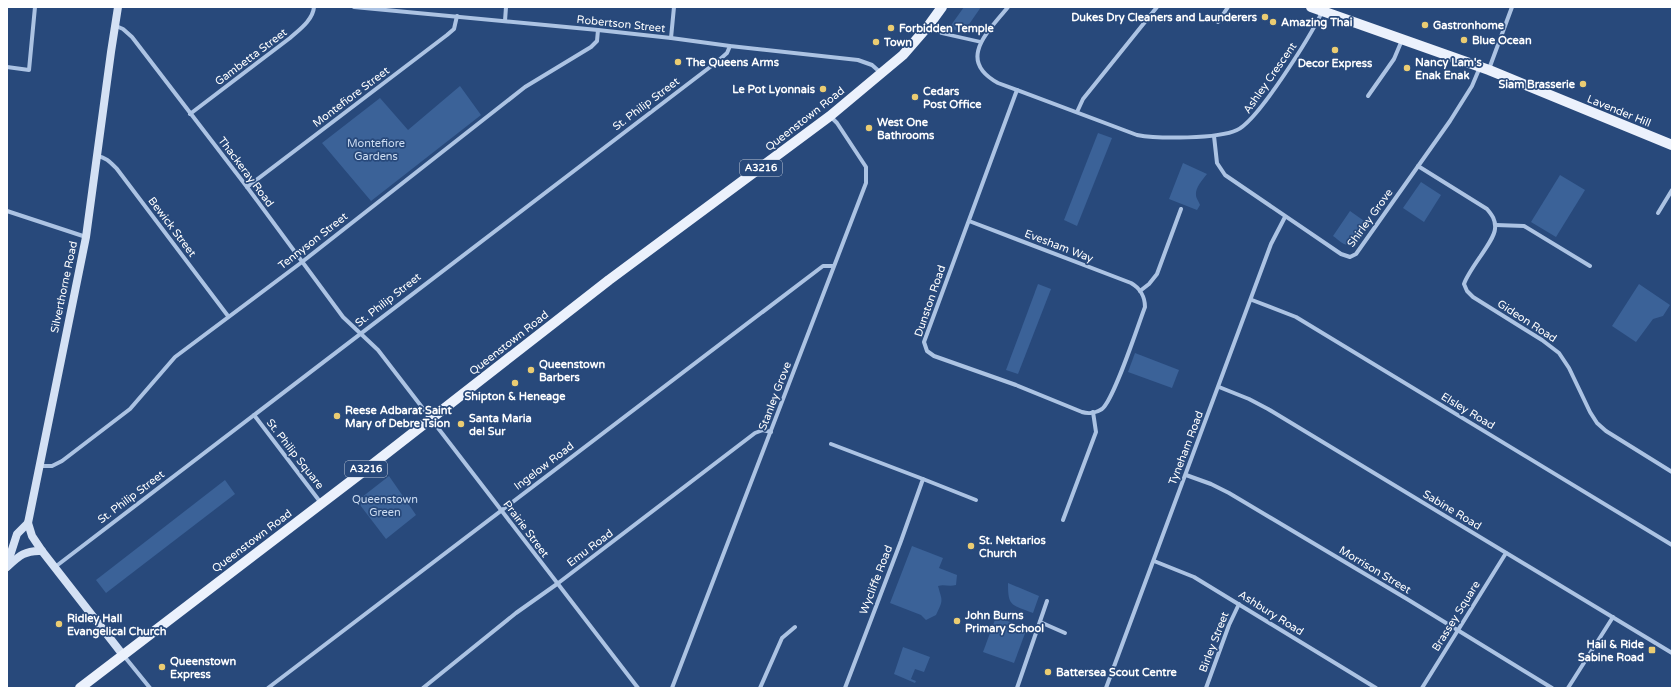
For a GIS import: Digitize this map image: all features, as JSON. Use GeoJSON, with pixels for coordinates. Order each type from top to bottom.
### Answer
{"type":"FeatureCollection","features":[{"type":"Feature","properties":{"kind":"main road","name":"Silverthorne Road"},"geometry":{"type":"LineString","coordinates":[[7,566],[17,534],[28,523],[38,466],[86,237],[118,7]]}},
{"type":"Feature","properties":{"kind":"main road","name":"Queenstown Road"},"geometry":{"type":"LineString","coordinates":[[80,688],[430,420],[609,280],[830,116],[903,54],[929,25],[942,7]]}},
{"type":"Feature","properties":{"kind":"main road","name":"Lavender Hill"},"geometry":{"type":"LineString","coordinates":[[1310,7],[1328,11],[1402,40],[1484,68],[1672,145]]}},
{"type":"Feature","properties":{"kind":"main road"},"geometry":{"type":"LineString","coordinates":[[28,523],[32,536],[42,551],[123,655]]}},
{"type":"Feature","properties":{"kind":"main road","name":"Silverthorne Road"},"geometry":{"type":"LineString","coordinates":[[7,566],[20,555],[32,550],[42,551]]}},
{"type":"Feature","properties":{"kind":"street"},"geometry":{"type":"LineString","coordinates":[[7,67],[29,70],[35,7]]}},
{"type":"Feature","properties":{"kind":"street","name":"Gambetta Street"},"geometry":{"type":"LineString","coordinates":[[190,114],[290,38],[312,15],[314,7]]}},
{"type":"Feature","properties":{"kind":"street","name":"Robertson Street"},"geometry":{"type":"LineString","coordinates":[[354,7],[598,30],[858,60],[872,65],[881,74]]}},
{"type":"Feature","properties":{"kind":"street"},"geometry":{"type":"LineString","coordinates":[[505,21],[506,7]]}},
{"type":"Feature","properties":{"kind":"street"},"geometry":{"type":"LineString","coordinates":[[671,38],[674,7]]}},
{"type":"Feature","properties":{"kind":"street"},"geometry":{"type":"LineString","coordinates":[[940,33],[981,42],[1008,7]]}},
{"type":"Feature","properties":{"kind":"street"},"geometry":{"type":"LineString","coordinates":[[1077,112],[1083,99],[1157,7]]}},
{"type":"Feature","properties":{"kind":"street"},"geometry":{"type":"LineString","coordinates":[[1218,22],[1228,7]]}},
{"type":"Feature","properties":{"kind":"street","name":"Shirley Grove"},"geometry":{"type":"LineString","coordinates":[[1214,136],[1217,163],[1222,172],[1285,217],[1341,254],[1350,257],[1354,256],[1418,166],[1484,68],[1512,7]]}},
{"type":"Feature","properties":{"kind":"street","name":"Ashley Crescent"},"geometry":{"type":"LineString","coordinates":[[981,42],[978,58],[982,72],[998,83],[1145,137],[1214,136],[1238,130],[1250,121],[1328,11]]}},
{"type":"Feature","properties":{"kind":"street","name":"Montefiore Street"},"geometry":{"type":"LineString","coordinates":[[247,187],[447,35],[454,29],[457,16]]}},
{"type":"Feature","properties":{"kind":"street","name":"Thackeray Road"},"geometry":{"type":"LineString","coordinates":[[115,26],[123,29],[132,37],[344,317],[360,334]]}},
{"type":"Feature","properties":{"kind":"street","name":"Tennyson Street"},"geometry":{"type":"LineString","coordinates":[[38,466],[52,466],[62,461],[130,409],[175,357],[302,262],[525,87],[591,47],[597,41],[598,30]]}},
{"type":"Feature","properties":{"kind":"street"},"geometry":{"type":"LineString","coordinates":[[1368,96],[1394,59],[1402,40]]}},
{"type":"Feature","properties":{"kind":"street","name":"St. Philip Street"},"geometry":{"type":"LineString","coordinates":[[55,567],[718,61],[727,53],[730,46]]}},
{"type":"Feature","properties":{"kind":"street","name":"Dunston Road"},"geometry":{"type":"LineString","coordinates":[[1017,90],[924,342],[927,351],[934,356],[1016,385],[1082,412],[1093,412]]}},
{"type":"Feature","properties":{"kind":"street","name":"Stanley Grove"},"geometry":{"type":"LineString","coordinates":[[672,688],[866,183],[866,167],[837,123],[830,116]]}},
{"type":"Feature","properties":{"kind":"street","name":"Bewick Street"},"geometry":{"type":"LineString","coordinates":[[97,156],[109,161],[117,169],[228,316]]}},
{"type":"Feature","properties":{"kind":"street"},"geometry":{"type":"LineString","coordinates":[[1418,166],[1487,209],[1493,216],[1496,225],[1524,226],[1590,266]]}},
{"type":"Feature","properties":{"kind":"street"},"geometry":{"type":"LineString","coordinates":[[1658,213],[1672,190]]}},
{"type":"Feature","properties":{"kind":"street"},"geometry":{"type":"LineString","coordinates":[[1063,520],[1096,432],[1093,412],[1101,409],[1106,404],[1114,389],[1145,307],[1145,300],[1140,291],[1149,284],[1157,274],[1181,209]]}},
{"type":"Feature","properties":{"kind":"street"},"geometry":{"type":"LineString","coordinates":[[7,211],[86,237]]}},
{"type":"Feature","properties":{"kind":"street","name":"Tyneham Road"},"geometry":{"type":"LineString","coordinates":[[1106,688],[1252,300],[1271,244],[1285,217]]}},
{"type":"Feature","properties":{"kind":"street","name":"Evesham Way"},"geometry":{"type":"LineString","coordinates":[[969,221],[1131,283],[1140,291]]}},
{"type":"Feature","properties":{"kind":"street","name":"Gideon Road"},"geometry":{"type":"LineString","coordinates":[[1496,225],[1494,235],[1467,275],[1464,284],[1468,291],[1473,297],[1560,353],[1597,423],[1606,431],[1672,472]]}},
{"type":"Feature","properties":{"kind":"street","name":"Ingelow Road"},"geometry":{"type":"LineString","coordinates":[[268,688],[824,266],[833,266]]}},
{"type":"Feature","properties":{"kind":"street","name":"Elsley Road"},"geometry":{"type":"LineString","coordinates":[[1252,300],[1296,318],[1672,545]]}},
{"type":"Feature","properties":{"kind":"street"},"geometry":{"type":"LineString","coordinates":[[360,334],[378,350],[430,420]]}},
{"type":"Feature","properties":{"kind":"street","name":"Sabine Road"},"geometry":{"type":"LineString","coordinates":[[1219,387],[1249,399],[1268,409],[1672,653]]}},
{"type":"Feature","properties":{"kind":"street","name":"St. Philip Square"},"geometry":{"type":"LineString","coordinates":[[254,416],[322,503]]}},
{"type":"Feature","properties":{"kind":"street","name":"Prairie Street"},"geometry":{"type":"LineString","coordinates":[[430,420],[638,688]]}},
{"type":"Feature","properties":{"kind":"street","name":"Emu Road"},"geometry":{"type":"LineString","coordinates":[[423,688],[516,614],[755,433],[764,430],[771,432]]}},
{"type":"Feature","properties":{"kind":"street"},"geometry":{"type":"LineString","coordinates":[[831,444],[976,500]]}},
{"type":"Feature","properties":{"kind":"street","name":"Morrison Street"},"geometry":{"type":"LineString","coordinates":[[1186,475],[1229,493],[1552,688]]}},
{"type":"Feature","properties":{"kind":"street","name":"Wycliffe Road"},"geometry":{"type":"LineString","coordinates":[[845,688],[923,479]]}},
{"type":"Feature","properties":{"kind":"street","name":"Brassey Square"},"geometry":{"type":"LineString","coordinates":[[1422,688],[1506,553]]}},
{"type":"Feature","properties":{"kind":"street","name":"Ashbury Road"},"geometry":{"type":"LineString","coordinates":[[1154,561],[1194,577],[1376,688]]}},
{"type":"Feature","properties":{"kind":"street"},"geometry":{"type":"LineString","coordinates":[[1017,688],[1047,601]]}},
{"type":"Feature","properties":{"kind":"street","name":"Birley Street"},"geometry":{"type":"LineString","coordinates":[[1206,688],[1229,625],[1239,604]]}},
{"type":"Feature","properties":{"kind":"street"},"geometry":{"type":"LineString","coordinates":[[1568,688],[1613,617]]}},
{"type":"Feature","properties":{"kind":"street"},"geometry":{"type":"LineString","coordinates":[[1040,622],[1065,633]]}},
{"type":"Feature","properties":{"kind":"street"},"geometry":{"type":"LineString","coordinates":[[760,688],[782,638],[795,627]]}},
{"type":"Feature","properties":{"kind":"street"},"geometry":{"type":"LineString","coordinates":[[123,655],[150,688]]}},
{"type":"Feature","properties":{"kind":"green space"},"geometry":{"type":"Polygon","coordinates":[[[964,7],[981,7],[963,33],[949,28],[964,7]]]}},
{"type":"Feature","properties":{"kind":"green space","name":"Montefiore Gardens"},"geometry":{"type":"Polygon","coordinates":[[[460,86],[481,115],[371,201],[322,143],[380,98],[408,130],[460,86]]]}},
{"type":"Feature","properties":{"kind":"green space"},"geometry":{"type":"Polygon","coordinates":[[[1098,133],[1112,138],[1077,226],[1064,220],[1098,133]]]}},
{"type":"Feature","properties":{"kind":"green space"},"geometry":{"type":"Polygon","coordinates":[[[1183,163],[1207,174],[1196,192],[1200,205],[1197,210],[1169,199],[1183,163]]]}},
{"type":"Feature","properties":{"kind":"green space"},"geometry":{"type":"Polygon","coordinates":[[[1560,175],[1585,190],[1556,237],[1531,222],[1560,175]]]}},
{"type":"Feature","properties":{"kind":"green space"},"geometry":{"type":"Polygon","coordinates":[[[1421,182],[1441,195],[1424,222],[1403,208],[1421,182]]]}},
{"type":"Feature","properties":{"kind":"green space"},"geometry":{"type":"Polygon","coordinates":[[[1350,211],[1367,223],[1358,238],[1348,245],[1344,244],[1333,236],[1350,211]]]}},
{"type":"Feature","properties":{"kind":"green space"},"geometry":{"type":"Polygon","coordinates":[[[1038,284],[1051,289],[1018,374],[1006,370],[1038,284]]]}},
{"type":"Feature","properties":{"kind":"green space"},"geometry":{"type":"Polygon","coordinates":[[[1639,284],[1670,305],[1663,316],[1653,319],[1636,342],[1612,326],[1639,284]]]}},
{"type":"Feature","properties":{"kind":"green space"},"geometry":{"type":"Polygon","coordinates":[[[1135,353],[1179,370],[1172,388],[1128,372],[1135,353]]]}},
{"type":"Feature","properties":{"kind":"green space","name":"Queenstown Green"},"geometry":{"type":"Polygon","coordinates":[[[389,476],[416,515],[386,539],[357,501],[389,476]]]}},
{"type":"Feature","properties":{"kind":"green space"},"geometry":{"type":"Polygon","coordinates":[[[225,480],[235,494],[106,593],[96,580],[225,480]]]}},
{"type":"Feature","properties":{"kind":"green space"},"geometry":{"type":"Polygon","coordinates":[[[912,546],[943,558],[939,568],[957,575],[956,585],[938,586],[941,598],[940,606],[936,615],[926,620],[921,615],[890,603],[912,546]]]}},
{"type":"Feature","properties":{"kind":"green space"},"geometry":{"type":"Polygon","coordinates":[[[1008,583],[1039,596],[1033,613],[1012,604],[1009,597],[1008,583]]]}},
{"type":"Feature","properties":{"kind":"green space"},"geometry":{"type":"Polygon","coordinates":[[[996,617],[1027,628],[1014,663],[983,652],[996,617]]]}},
{"type":"Feature","properties":{"kind":"green space"},"geometry":{"type":"Polygon","coordinates":[[[903,647],[930,657],[924,672],[915,669],[911,679],[916,681],[915,683],[894,674],[903,647]]]}},
{"type":"Feature","properties":{"kind":"place","name":"Dukes Dry Cleaners and Launderers"},"geometry":{"type":"Point","coordinates":[1265,17]}},
{"type":"Feature","properties":{"kind":"place","name":"Amazing Thai"},"geometry":{"type":"Point","coordinates":[1273,22]}},
{"type":"Feature","properties":{"kind":"place","name":"Gastronhome"},"geometry":{"type":"Point","coordinates":[1425,25]}},
{"type":"Feature","properties":{"kind":"place","name":"Forbidden Temple"},"geometry":{"type":"Point","coordinates":[891,28]}},
{"type":"Feature","properties":{"kind":"place","name":"Blue Ocean"},"geometry":{"type":"Point","coordinates":[1464,40]}},
{"type":"Feature","properties":{"kind":"place","name":"Town"},"geometry":{"type":"Point","coordinates":[876,42]}},
{"type":"Feature","properties":{"kind":"place","name":"Decor Express"},"geometry":{"type":"Point","coordinates":[1335,50]}},
{"type":"Feature","properties":{"kind":"place","name":"The Queens Arms"},"geometry":{"type":"Point","coordinates":[678,62]}},
{"type":"Feature","properties":{"kind":"place","name":"Nancy Lam's Enak Enak"},"geometry":{"type":"Point","coordinates":[1407,68]}},
{"type":"Feature","properties":{"kind":"place","name":"Siam Brasserie"},"geometry":{"type":"Point","coordinates":[1583,84]}},
{"type":"Feature","properties":{"kind":"place","name":"Le Pot Lyonnais"},"geometry":{"type":"Point","coordinates":[823,89]}},
{"type":"Feature","properties":{"kind":"place","name":"Cedars Post Office"},"geometry":{"type":"Point","coordinates":[915,97]}},
{"type":"Feature","properties":{"kind":"place","name":"West One Bathrooms"},"geometry":{"type":"Point","coordinates":[869,128]}},
{"type":"Feature","properties":{"kind":"place","name":"Queenstown Barbers"},"geometry":{"type":"Point","coordinates":[531,370]}},
{"type":"Feature","properties":{"kind":"place","name":"Shipton & Heneage"},"geometry":{"type":"Point","coordinates":[515,383]}},
{"type":"Feature","properties":{"kind":"place","name":"Reese Adbarat Saint Mary of Debre Tsion"},"geometry":{"type":"Point","coordinates":[337,416]}},
{"type":"Feature","properties":{"kind":"place","name":"Santa Maria del Sur"},"geometry":{"type":"Point","coordinates":[461,424]}},
{"type":"Feature","properties":{"kind":"place","name":"St. Nektarios Church"},"geometry":{"type":"Point","coordinates":[971,546]}},
{"type":"Feature","properties":{"kind":"place","name":"John Burns Primary School"},"geometry":{"type":"Point","coordinates":[957,621]}},
{"type":"Feature","properties":{"kind":"place","name":"Ridley Hall Evangelical Church"},"geometry":{"type":"Point","coordinates":[59,624]}},
{"type":"Feature","properties":{"kind":"place","name":"Hail & Ride Sabine Road"},"geometry":{"type":"Point","coordinates":[1652,650]}},
{"type":"Feature","properties":{"kind":"place","name":"Queenstown Express"},"geometry":{"type":"Point","coordinates":[162,667]}},
{"type":"Feature","properties":{"kind":"place","name":"Battersea Scout Centre"},"geometry":{"type":"Point","coordinates":[1048,672]}}]}
